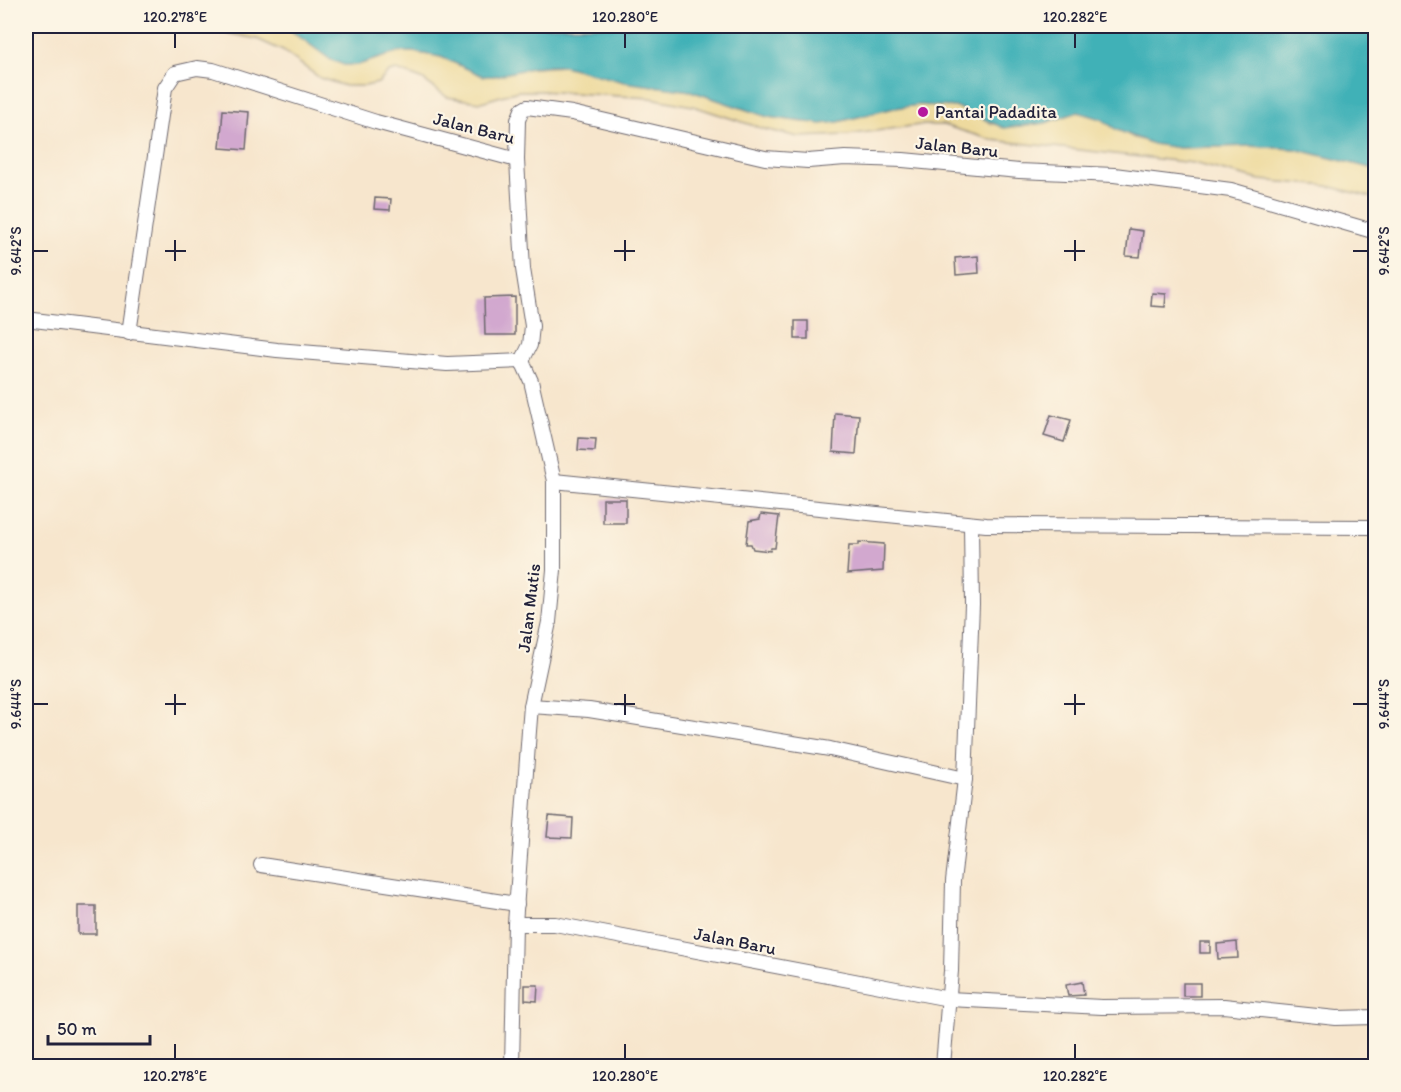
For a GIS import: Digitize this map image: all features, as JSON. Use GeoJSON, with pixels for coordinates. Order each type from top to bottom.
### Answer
{"type":"FeatureCollection","features":[{"type":"Feature","properties":{"kind":"street","name":"Jalan Baru"},"geometry":{"type":"LineString","coordinates":[[129,333],[165,88],[175,73],[197,68],[213,70],[376,122],[517,160],[520,114],[527,107],[536,107],[725,147],[765,158],[808,161],[844,158],[903,160],[1019,171],[1114,175],[1231,190],[1376,232]]}},
{"type":"Feature","properties":{"kind":"street"},"geometry":{"type":"LineString","coordinates":[[26,320],[277,350],[447,364],[522,361],[530,345],[532,326],[523,269],[517,160]]}},
{"type":"Feature","properties":{"kind":"street","name":"Jalan Mutis"},"geometry":{"type":"LineString","coordinates":[[512,1066],[515,924],[531,706],[549,622],[554,570],[554,481],[531,381],[522,361]]}},
{"type":"Feature","properties":{"kind":"street"},"geometry":{"type":"LineString","coordinates":[[554,481],[971,524],[1055,527],[1376,527]]}},
{"type":"Feature","properties":{"kind":"street"},"geometry":{"type":"LineString","coordinates":[[943,1066],[949,999],[953,881],[965,779],[972,605],[971,524]]}},
{"type":"Feature","properties":{"kind":"street"},"geometry":{"type":"LineString","coordinates":[[531,706],[589,710],[830,749],[965,779]]}},
{"type":"Feature","properties":{"kind":"street"},"geometry":{"type":"LineString","coordinates":[[261,865],[517,904]]}},
{"type":"Feature","properties":{"kind":"street","name":"Jalan Baru"},"geometry":{"type":"LineString","coordinates":[[515,924],[555,924],[949,999],[1112,1008],[1224,1006],[1336,1018],[1376,1017]]}},
{"type":"Feature","properties":{"kind":"sand","name":"Pantai Padadita"},"geometry":{"type":"Polygon","coordinates":[[[191,26],[275,26],[293,32],[344,65],[358,65],[398,52],[413,52],[441,57],[494,76],[520,69],[564,66],[608,77],[691,91],[768,117],[802,122],[838,122],[894,108],[919,105],[957,107],[975,113],[992,124],[1045,123],[1078,112],[1101,119],[1134,138],[1179,148],[1251,146],[1295,149],[1375,169],[1375,198],[1328,186],[1260,180],[1193,163],[992,140],[943,125],[919,125],[847,135],[799,137],[764,129],[693,106],[651,98],[518,91],[481,102],[447,97],[422,79],[397,70],[389,72],[378,83],[365,86],[345,86],[320,78],[283,51],[257,39],[191,26]]]}},
{"type":"Feature","properties":{"kind":"water"},"geometry":{"type":"Polygon","coordinates":[[[275,26],[1375,26],[1375,169],[1295,149],[1251,146],[1179,148],[1153,144],[1117,130],[1101,119],[1078,112],[1045,123],[1004,128],[957,107],[919,105],[894,108],[821,124],[768,117],[691,91],[624,82],[564,66],[540,66],[494,76],[483,76],[441,57],[413,52],[398,52],[358,65],[344,65],[331,60],[293,32],[275,26]]]}},
{"type":"Feature","properties":{"kind":"building"},"geometry":{"type":"Polygon","coordinates":[[[223,110],[249,112],[246,150],[220,148],[223,110]]]}},
{"type":"Feature","properties":{"kind":"building"},"geometry":{"type":"Polygon","coordinates":[[[375,198],[391,199],[390,210],[374,209],[375,198]]]}},
{"type":"Feature","properties":{"kind":"building"},"geometry":{"type":"Polygon","coordinates":[[[1129,229],[1143,231],[1140,257],[1126,256],[1129,229]]]}},
{"type":"Feature","properties":{"kind":"building"},"geometry":{"type":"Polygon","coordinates":[[[978,256],[979,273],[956,275],[955,258],[978,256]]]}},
{"type":"Feature","properties":{"kind":"building"},"geometry":{"type":"Polygon","coordinates":[[[1152,293],[1166,294],[1165,307],[1151,306],[1152,293]]]}},
{"type":"Feature","properties":{"kind":"building"},"geometry":{"type":"Polygon","coordinates":[[[515,297],[515,335],[485,335],[484,298],[515,297]]]}},
{"type":"Feature","properties":{"kind":"building"},"geometry":{"type":"Polygon","coordinates":[[[795,321],[808,321],[808,339],[795,339],[795,321]]]}},
{"type":"Feature","properties":{"kind":"building"},"geometry":{"type":"Polygon","coordinates":[[[835,413],[859,415],[856,454],[833,452],[835,413]]]}},
{"type":"Feature","properties":{"kind":"building"},"geometry":{"type":"Polygon","coordinates":[[[1051,415],[1071,420],[1064,442],[1044,436],[1051,415]]]}},
{"type":"Feature","properties":{"kind":"building"},"geometry":{"type":"Polygon","coordinates":[[[579,438],[596,439],[595,451],[578,450],[579,438]]]}},
{"type":"Feature","properties":{"kind":"building"},"geometry":{"type":"Polygon","coordinates":[[[603,499],[626,499],[626,523],[603,523],[603,499]]]}},
{"type":"Feature","properties":{"kind":"building"},"geometry":{"type":"Polygon","coordinates":[[[761,514],[779,516],[775,548],[771,548],[770,551],[753,549],[751,544],[746,544],[749,521],[760,519],[761,514]]]}},
{"type":"Feature","properties":{"kind":"building"},"geometry":{"type":"Polygon","coordinates":[[[859,542],[884,544],[883,571],[847,574],[849,545],[859,545],[859,542]]]}},
{"type":"Feature","properties":{"kind":"building"},"geometry":{"type":"Polygon","coordinates":[[[549,816],[573,818],[572,838],[547,837],[549,816]]]}},
{"type":"Feature","properties":{"kind":"building"},"geometry":{"type":"Polygon","coordinates":[[[78,906],[96,906],[96,934],[78,934],[78,906]]]}},
{"type":"Feature","properties":{"kind":"building"},"geometry":{"type":"Polygon","coordinates":[[[1200,942],[1210,942],[1210,953],[1200,953],[1200,942]]]}},
{"type":"Feature","properties":{"kind":"building"},"geometry":{"type":"Polygon","coordinates":[[[1237,942],[1238,958],[1218,959],[1217,944],[1237,942]]]}},
{"type":"Feature","properties":{"kind":"building"},"geometry":{"type":"Polygon","coordinates":[[[1082,982],[1084,995],[1068,996],[1066,985],[1082,982]]]}},
{"type":"Feature","properties":{"kind":"building"},"geometry":{"type":"Polygon","coordinates":[[[1183,983],[1200,983],[1200,996],[1183,996],[1183,983]]]}},
{"type":"Feature","properties":{"kind":"building"},"geometry":{"type":"Polygon","coordinates":[[[525,985],[538,985],[537,1001],[525,1000],[525,985]]]}},
{"type":"Feature","properties":{"kind":"place","name":"Pantai Padadita"},"geometry":{"type":"Point","coordinates":[923,112]}}]}
